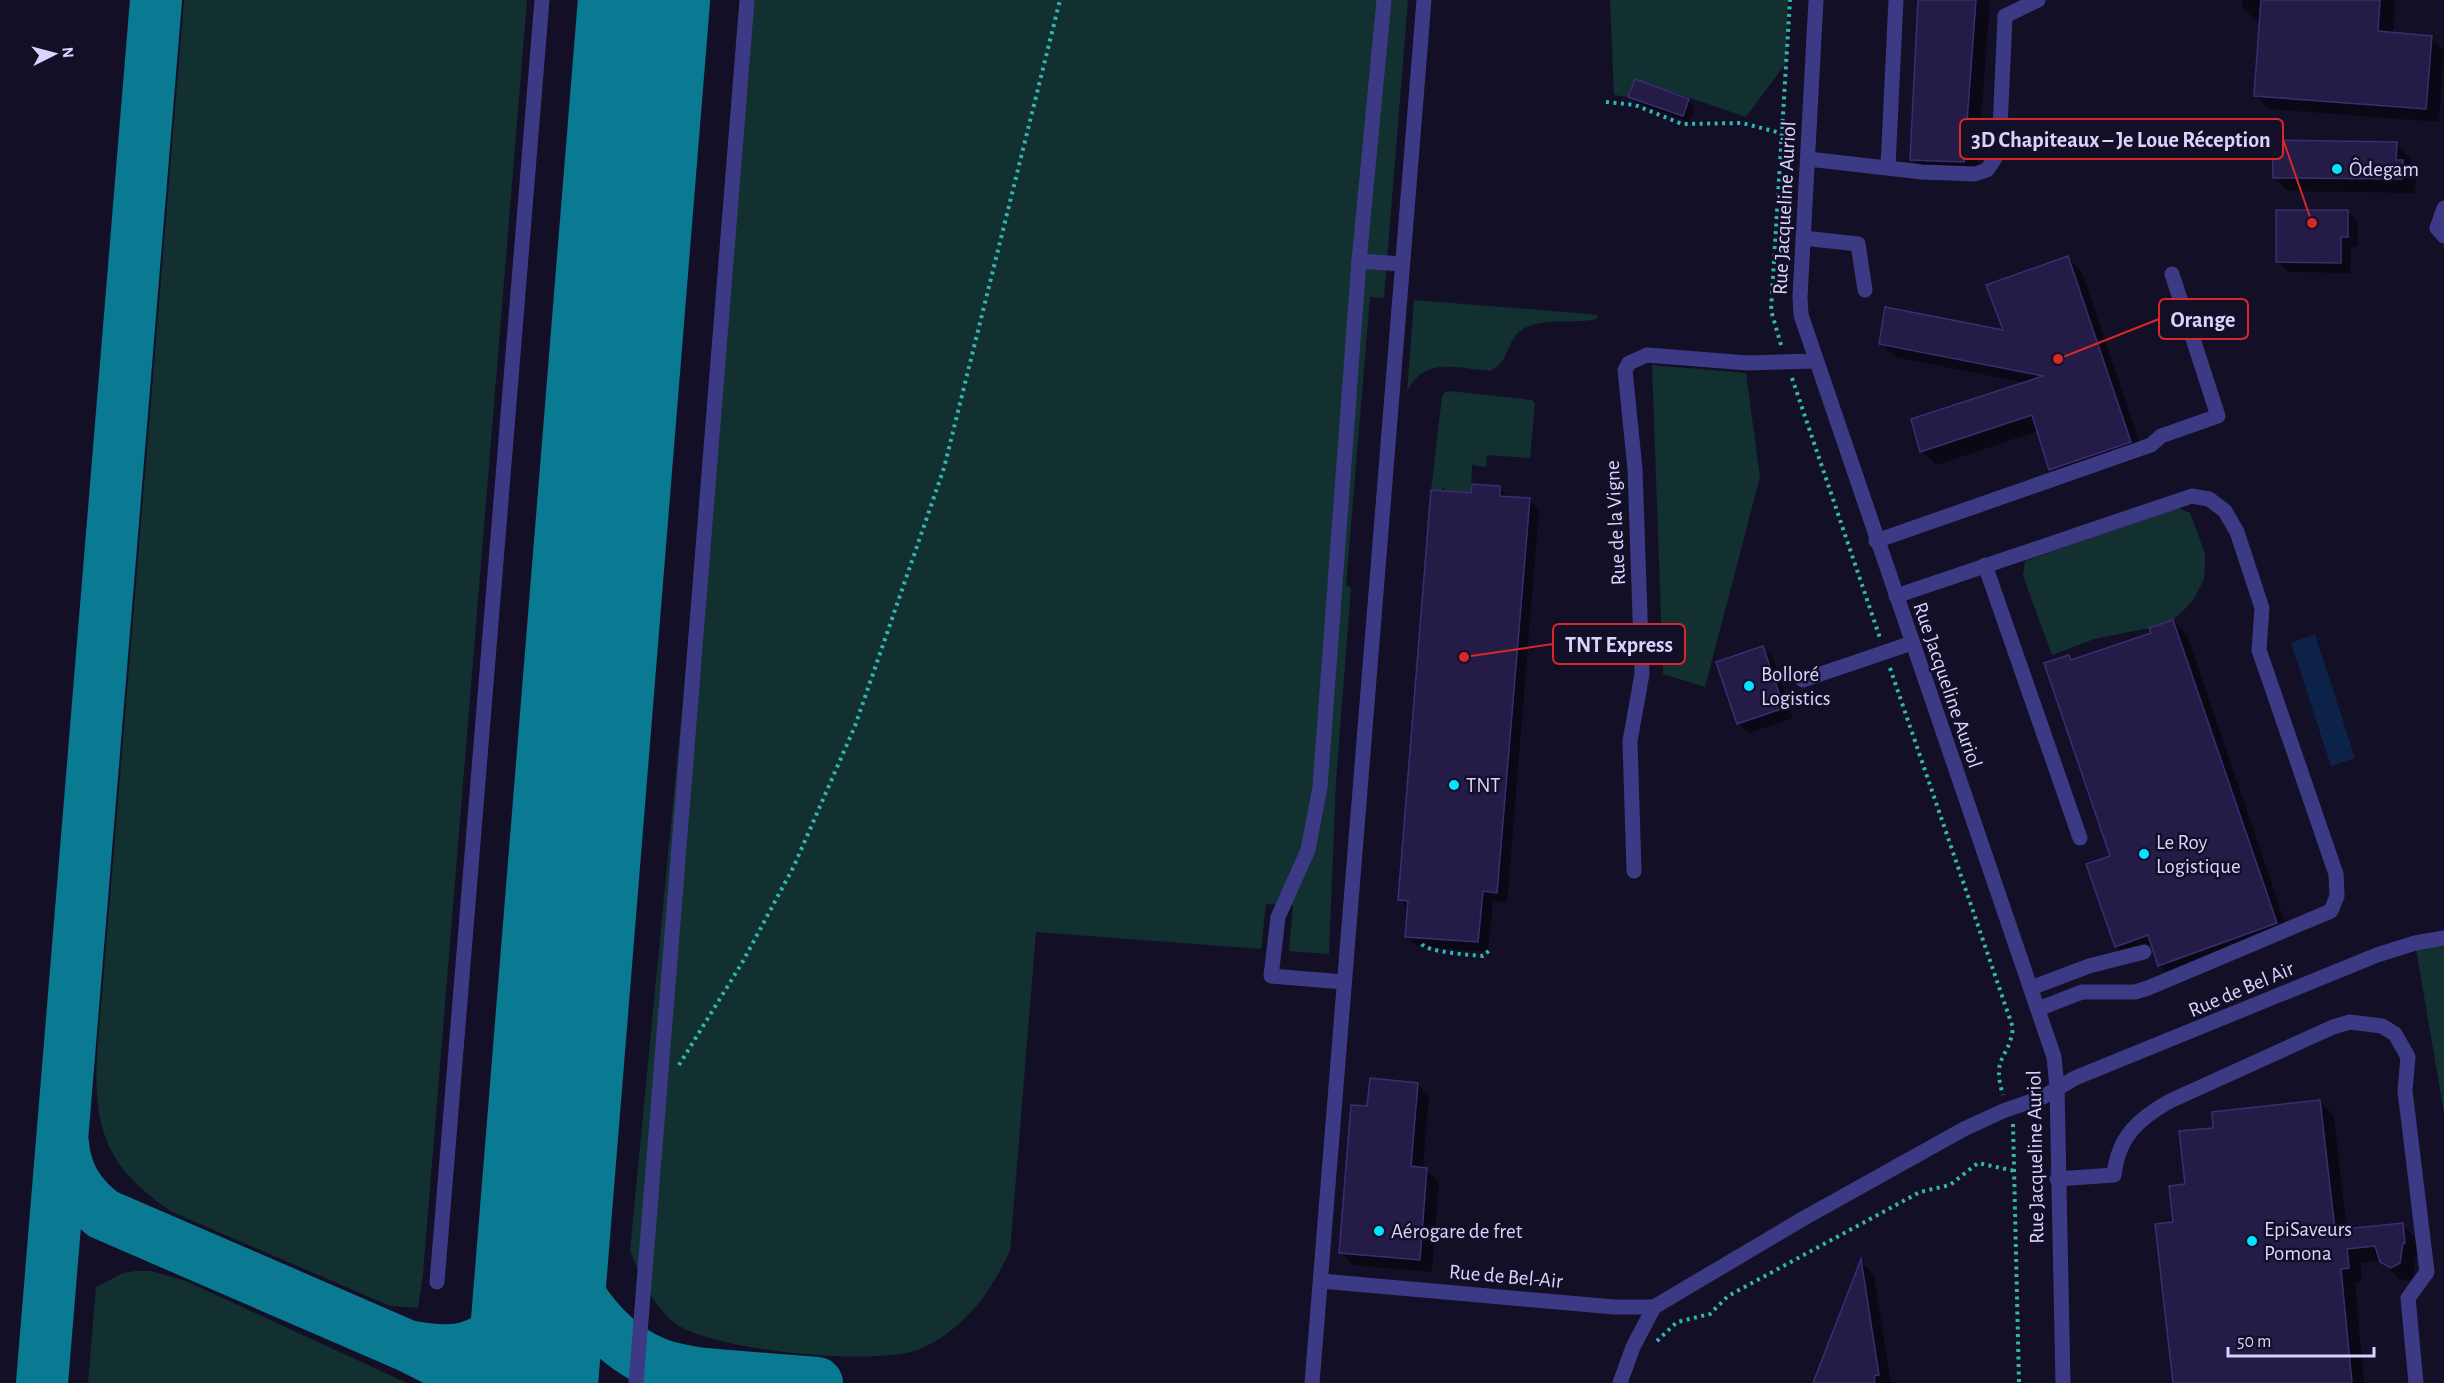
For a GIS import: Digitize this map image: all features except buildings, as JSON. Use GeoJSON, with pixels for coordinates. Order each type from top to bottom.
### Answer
{"type":"FeatureCollection","features":[{"type":"Feature","properties":{"kind":"street"},"geometry":{"type":"LineString","coordinates":[[437,1282],[542,0]]}},
{"type":"Feature","properties":{"kind":"street"},"geometry":{"type":"LineString","coordinates":[[636,1383],[747,0]]}},
{"type":"Feature","properties":{"kind":"street"},"geometry":{"type":"LineString","coordinates":[[1344,982],[1271,976],[1278,917],[1308,850],[1320,787],[1359,261],[1384,0]]}},
{"type":"Feature","properties":{"kind":"street"},"geometry":{"type":"LineString","coordinates":[[1312,1383],[1424,0]]}},
{"type":"Feature","properties":{"kind":"street","name":"Rue Jacqueline Auriol"},"geometry":{"type":"LineString","coordinates":[[1816,0],[1800,297],[1806,333],[2054,1057],[2057,1088],[2057,1179],[2063,1383]]}},
{"type":"Feature","properties":{"kind":"street"},"geometry":{"type":"LineString","coordinates":[[1888,166],[1896,0]]}},
{"type":"Feature","properties":{"kind":"street"},"geometry":{"type":"LineString","coordinates":[[1808,159],[1888,166],[1922,172],[1975,174],[1986,170],[1995,158],[2000,129],[2005,16],[2038,0]]}},
{"type":"Feature","properties":{"kind":"street"},"geometry":{"type":"LineString","coordinates":[[2440,232],[2444,208]]}},
{"type":"Feature","properties":{"kind":"street"},"geometry":{"type":"LineString","coordinates":[[1803,237],[1858,244],[1864,290]]}},
{"type":"Feature","properties":{"kind":"street"},"geometry":{"type":"LineString","coordinates":[[1359,261],[1402,264]]}},
{"type":"Feature","properties":{"kind":"street"},"geometry":{"type":"LineString","coordinates":[[1876,541],[2151,445],[2161,436],[2218,416],[2172,274]]}},
{"type":"Feature","properties":{"kind":"street","name":"Rue de la Vigne"},"geometry":{"type":"LineString","coordinates":[[1634,871],[1630,741],[1642,674],[1635,469],[1625,370],[1629,363],[1647,355],[1748,363],[1815,361]]}},
{"type":"Feature","properties":{"kind":"street"},"geometry":{"type":"LineString","coordinates":[[1896,596],[2176,499],[2192,496],[2210,499],[2225,511],[2237,532],[2262,608],[2259,650],[2336,874],[2337,896],[2331,911],[2135,992],[2082,992],[2038,1009]]}},
{"type":"Feature","properties":{"kind":"street"},"geometry":{"type":"LineString","coordinates":[[1984,565],[2080,838]]}},
{"type":"Feature","properties":{"kind":"street"},"geometry":{"type":"LineString","coordinates":[[1803,680],[1912,644]]}},
{"type":"Feature","properties":{"kind":"street","name":"Rue de Bel Air"},"geometry":{"type":"LineString","coordinates":[[1654,1307],[1964,1129],[2009,1108],[2043,1097],[2057,1088],[2377,955],[2415,943],[2444,938]]}},
{"type":"Feature","properties":{"kind":"street"},"geometry":{"type":"LineString","coordinates":[[2031,988],[2089,966],[2144,952]]}},
{"type":"Feature","properties":{"kind":"street"},"geometry":{"type":"LineString","coordinates":[[2057,1179],[2114,1175],[2117,1152],[2132,1131],[2152,1111],[2170,1101],[2333,1027],[2350,1022],[2382,1026],[2395,1034],[2408,1057],[2405,1091],[2427,1272],[2408,1298],[2416,1383]]}},
{"type":"Feature","properties":{"kind":"street","name":"Rue de Bel-Air"},"geometry":{"type":"LineString","coordinates":[[1321,1281],[1614,1307],[1654,1307]]}},
{"type":"Feature","properties":{"kind":"street"},"geometry":{"type":"LineString","coordinates":[[1620,1383],[1633,1347],[1654,1307]]}},
{"type":"Feature","properties":{"kind":"path"},"geometry":{"type":"LineString","coordinates":[[676,1070],[742,963],[794,866],[855,726],[944,468],[1060,0]]}},
{"type":"Feature","properties":{"kind":"path"},"geometry":{"type":"LineString","coordinates":[[1790,0],[1771,310],[1786,361],[2013,1028],[2008,1046],[1999,1061],[1998,1075],[2013,1120],[2019,1383]]}},
{"type":"Feature","properties":{"kind":"path"},"geometry":{"type":"LineString","coordinates":[[1606,102],[1635,105],[1682,124],[1736,123],[1781,133]]}},
{"type":"Feature","properties":{"kind":"path"},"geometry":{"type":"LineString","coordinates":[[1422,944],[1429,950],[1483,956],[1491,949]]}},
{"type":"Feature","properties":{"kind":"path"},"geometry":{"type":"LineString","coordinates":[[1633,1347],[1648,1353],[1677,1322],[1710,1314],[1728,1296],[1920,1192],[1950,1185],[1977,1163],[2015,1171]]}},
{"type":"Feature","properties":{"kind":"green space"},"geometry":{"type":"Polygon","coordinates":[[[184,0],[527,0],[423,1274],[418,1308],[390,1306],[172,1212],[150,1196],[119,1163],[102,1127],[98,1106],[97,1055],[184,0]]]}},
{"type":"Feature","properties":{"kind":"green space"},"geometry":{"type":"Polygon","coordinates":[[[750,0],[1408,0],[1384,298],[1370,297],[1346,585],[1351,588],[1336,781],[1329,954],[1289,951],[1293,905],[1266,904],[1261,949],[1036,932],[1010,1251],[985,1295],[963,1320],[936,1341],[920,1349],[899,1354],[832,1356],[793,1353],[719,1341],[691,1332],[672,1321],[664,1313],[647,1288],[630,1251],[750,0]]]}},
{"type":"Feature","properties":{"kind":"green space"},"geometry":{"type":"Polygon","coordinates":[[[1610,0],[1788,0],[1786,63],[1746,117],[1635,79],[1628,97],[1614,95],[1610,0]]]}},
{"type":"Feature","properties":{"kind":"green space"},"geometry":{"type":"Polygon","coordinates":[[[1414,300],[1598,315],[1596,319],[1587,321],[1534,324],[1517,334],[1504,359],[1496,368],[1490,371],[1454,367],[1432,369],[1422,373],[1407,392],[1414,300]]]}},
{"type":"Feature","properties":{"kind":"green space"},"geometry":{"type":"Polygon","coordinates":[[[1652,365],[1746,373],[1760,477],[1705,687],[1663,674],[1652,365]]]}},
{"type":"Feature","properties":{"kind":"green space"},"geometry":{"type":"Polygon","coordinates":[[[1449,391],[1532,400],[1535,403],[1530,458],[1487,455],[1486,467],[1472,465],[1471,493],[1446,491],[1442,486],[1442,491],[1431,490],[1442,397],[1449,391]]]}},
{"type":"Feature","properties":{"kind":"green space"},"geometry":{"type":"Polygon","coordinates":[[[2179,508],[2190,513],[2205,553],[2204,579],[2194,599],[2173,620],[2149,628],[2094,639],[2052,655],[2023,576],[2025,561],[2179,508]]]}},
{"type":"Feature","properties":{"kind":"green space"},"geometry":{"type":"Polygon","coordinates":[[[2444,938],[2444,1113],[2415,943],[2444,938]]]}},
{"type":"Feature","properties":{"kind":"green space"},"geometry":{"type":"Polygon","coordinates":[[[151,1271],[186,1281],[407,1383],[88,1383],[96,1287],[123,1273],[151,1271]]]}},
{"type":"Feature","properties":{"kind":"water"},"geometry":{"type":"Polygon","coordinates":[[[2315,634],[2355,758],[2331,766],[2291,643],[2315,634]]]}},
{"type":"Feature","properties":{"kind":"taxiway"},"geometry":{"type":"LineString","coordinates":[[42,1383],[156,0]]}},
{"type":"Feature","properties":{"kind":"taxiway"},"geometry":{"type":"LineString","coordinates":[[556,1076],[551,1164],[552,1217],[563,1263],[574,1286],[604,1327],[642,1357],[664,1366],[704,1374]]}},
{"type":"Feature","properties":{"kind":"taxiway"},"geometry":{"type":"LineString","coordinates":[[63,1144],[67,1165],[75,1183],[87,1199],[103,1214],[410,1347],[481,1383]]}},
{"type":"Feature","properties":{"kind":"taxiway"},"geometry":{"type":"LineString","coordinates":[[412,1347],[453,1350],[475,1345],[487,1340],[518,1314],[534,1288],[540,1257],[543,1215]]}},
{"type":"Feature","properties":{"kind":"taxiway"},"geometry":{"type":"LineString","coordinates":[[669,1378],[704,1374],[817,1383]]}},
{"type":"Feature","properties":{"kind":"runway"},"geometry":{"type":"LineString","coordinates":[[532,1383],[644,0]]}},
{"type":"Feature","properties":{"kind":"place","name":"Ôdegam"},"geometry":{"type":"Point","coordinates":[2337,169]}},
{"type":"Feature","properties":{"kind":"place","name":"3D Chapiteaux – Je Loue Réception"},"geometry":{"type":"Point","coordinates":[2312,223]}},
{"type":"Feature","properties":{"kind":"place","name":"Orange"},"geometry":{"type":"Point","coordinates":[2058,359]}},
{"type":"Feature","properties":{"kind":"place","name":"TNT Express"},"geometry":{"type":"Point","coordinates":[1464,657]}},
{"type":"Feature","properties":{"kind":"place","name":"Bolloré Logistics"},"geometry":{"type":"Point","coordinates":[1749,686]}},
{"type":"Feature","properties":{"kind":"place","name":"TNT"},"geometry":{"type":"Point","coordinates":[1454,785]}},
{"type":"Feature","properties":{"kind":"place","name":"Le Roy Logistique"},"geometry":{"type":"Point","coordinates":[2144,854]}},
{"type":"Feature","properties":{"kind":"place","name":"Aérogare de fret"},"geometry":{"type":"Point","coordinates":[1379,1231]}},
{"type":"Feature","properties":{"kind":"place","name":"EpiSaveurs Pomona"},"geometry":{"type":"Point","coordinates":[2252,1241]}}]}
